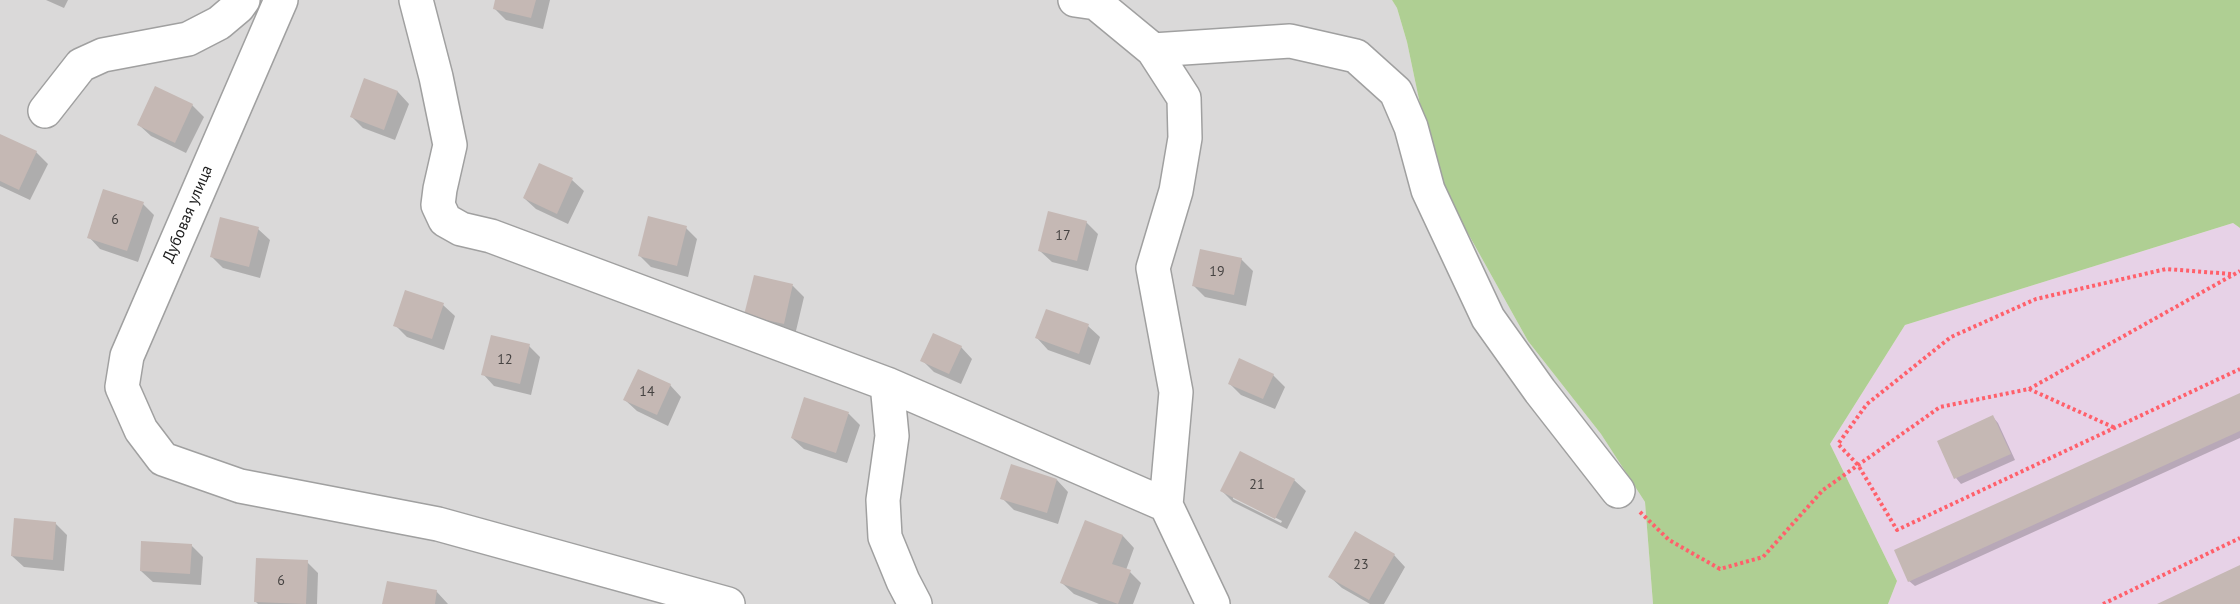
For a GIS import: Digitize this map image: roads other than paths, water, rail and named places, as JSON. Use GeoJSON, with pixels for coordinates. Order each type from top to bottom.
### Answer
{"type":"FeatureCollection","features":[{"type":"Feature","properties":{"kind":"street"},"geometry":{"type":"LineString","coordinates":[[45,111],[81,65],[103,55],[188,39],[219,23],[243,0]]}},
{"type":"Feature","properties":{"kind":"street","name":"Дубовая улица"},"geometry":{"type":"LineString","coordinates":[[281,0],[127,356],[122,387],[141,430],[163,459],[240,486],[438,524],[728,604]]}},
{"type":"Feature","properties":{"kind":"street"},"geometry":{"type":"LineString","coordinates":[[416,0],[436,77],[450,145],[438,205],[445,220],[461,229],[490,236],[887,384],[1166,505]]}},
{"type":"Feature","properties":{"kind":"street"},"geometry":{"type":"LineString","coordinates":[[1075,0],[1096,3],[1153,50],[1184,98],[1185,138],[1176,191],[1153,268],[1176,392],[1166,505],[1213,604]]}},
{"type":"Feature","properties":{"kind":"street"},"geometry":{"type":"LineString","coordinates":[[1153,50],[1290,41],[1356,56],[1396,92],[1411,127],[1428,190],[1488,318],[1618,491]]}},
{"type":"Feature","properties":{"kind":"street"},"geometry":{"type":"LineString","coordinates":[[887,384],[892,436],[883,500],[885,537],[915,604]]}}]}
